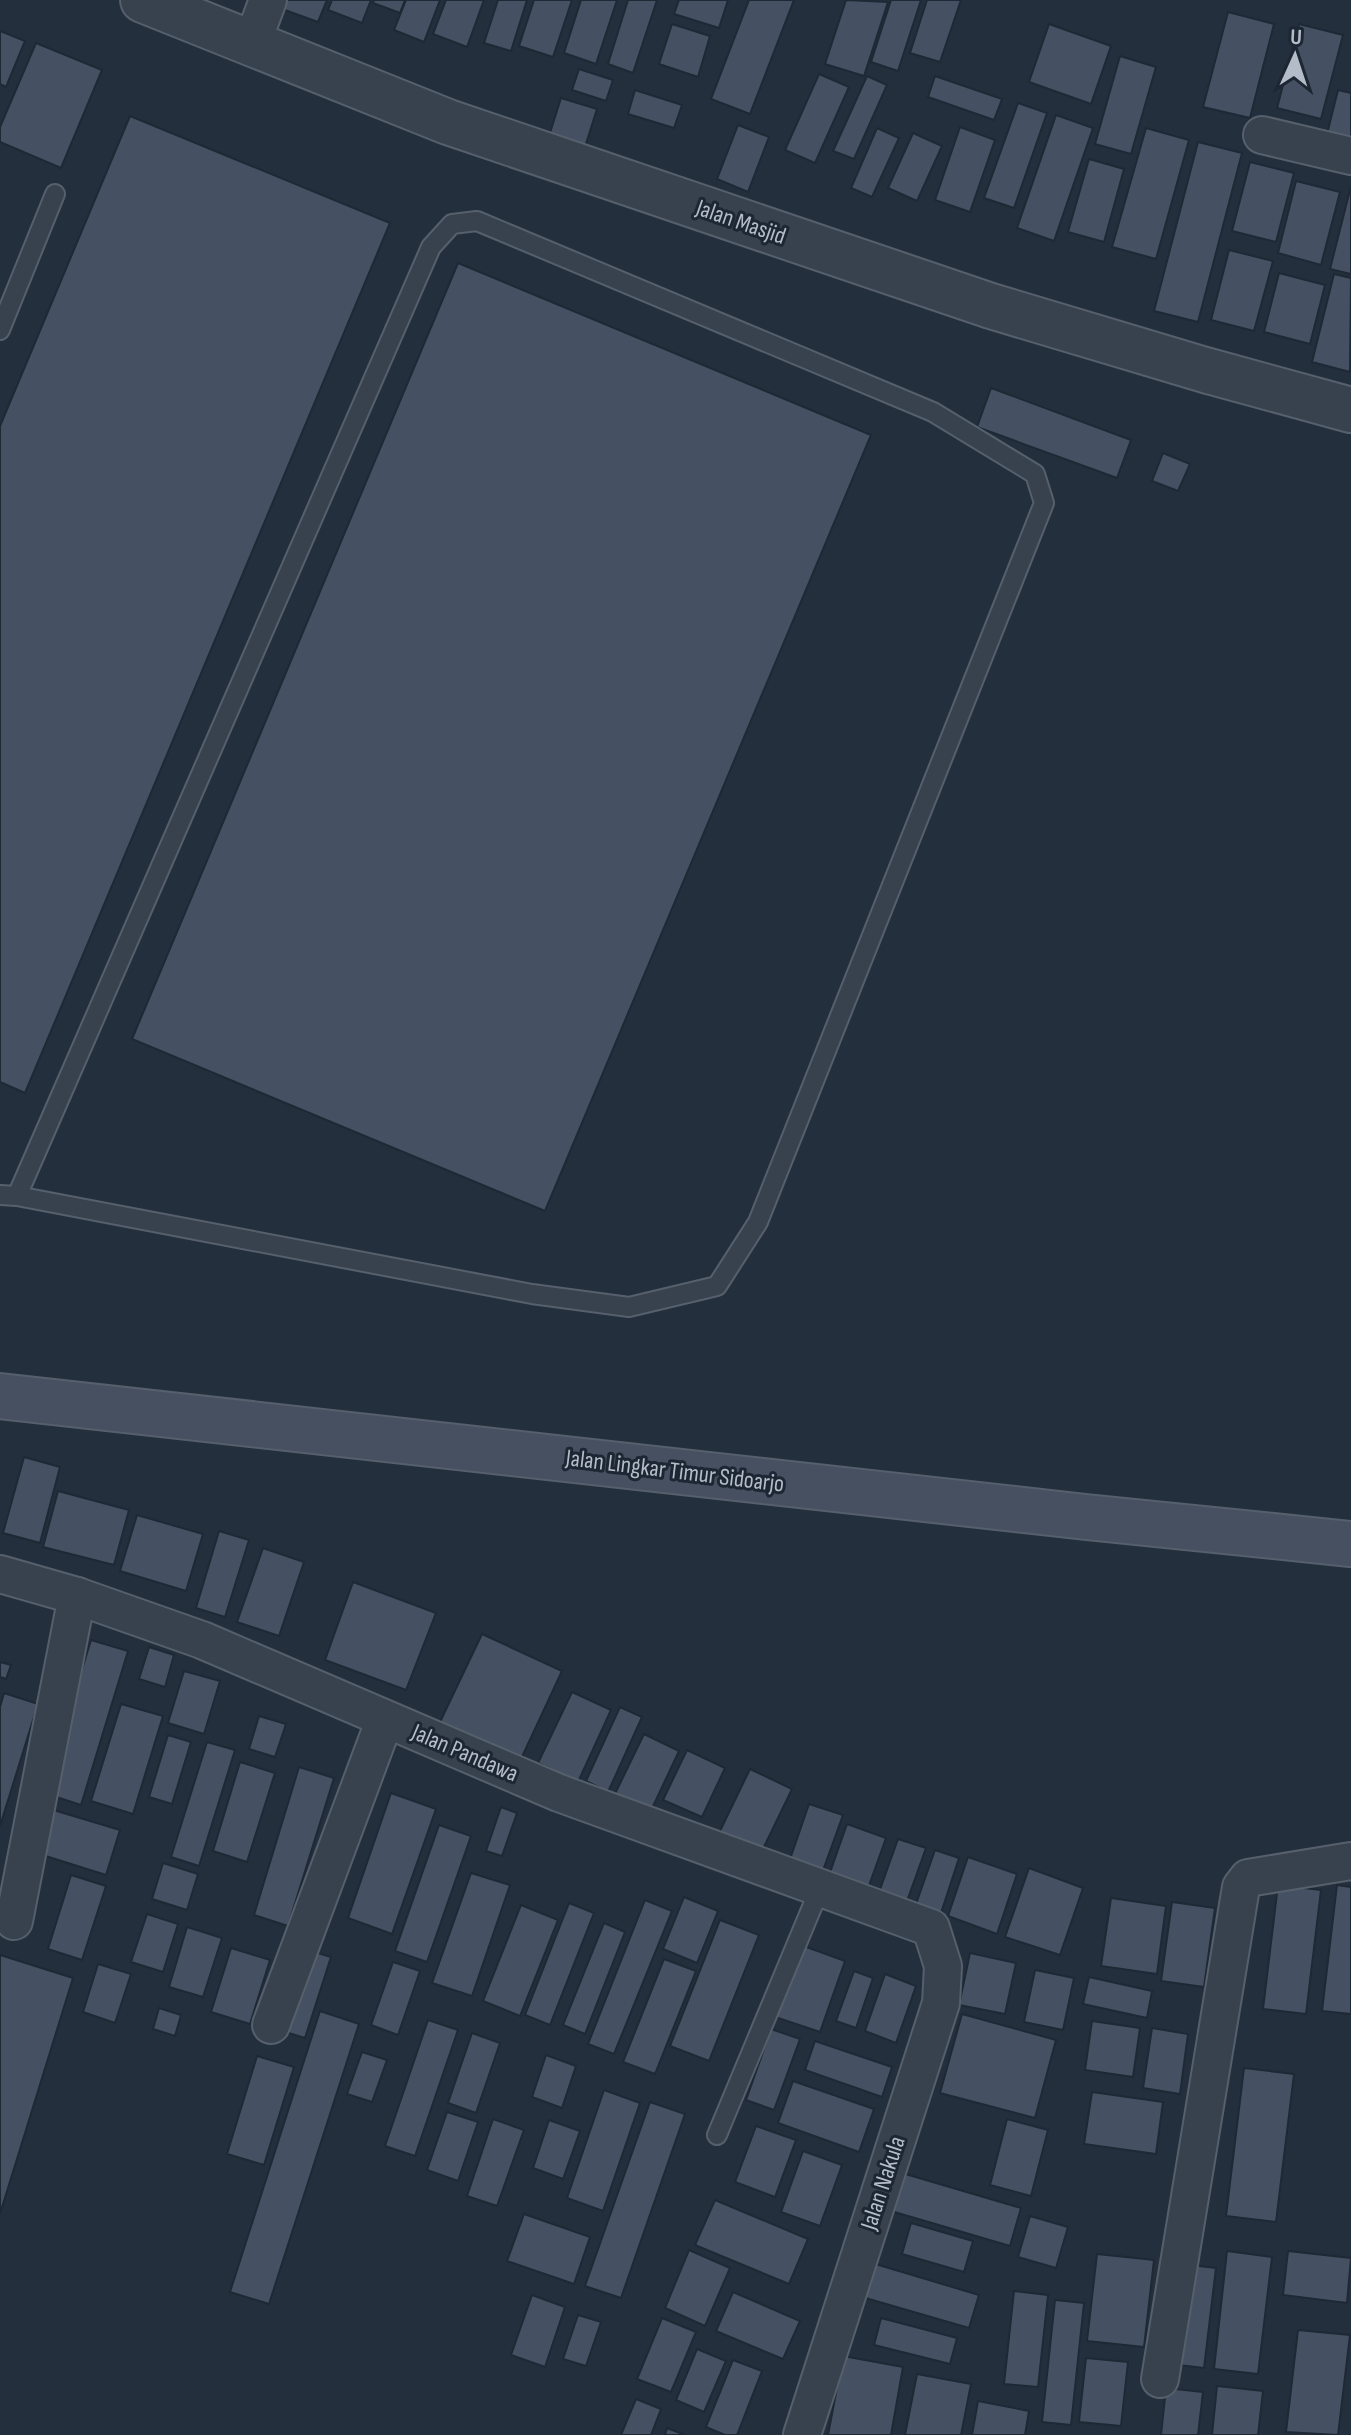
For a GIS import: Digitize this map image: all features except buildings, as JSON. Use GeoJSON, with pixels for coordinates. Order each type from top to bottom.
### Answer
{"type":"FeatureCollection","features":[{"type":"Feature","properties":{"kind":"main road","name":"Jalan Lingkar Timur Sidoarjo"},"geometry":{"type":"LineString","coordinates":[[0,1396],[1070,1516],[1351,1544]]}},
{"type":"Feature","properties":{"kind":"street","name":"Jalan Masjid"},"geometry":{"type":"LineString","coordinates":[[143,0],[448,122],[991,306],[1351,410]]}},
{"type":"Feature","properties":{"kind":"street"},"geometry":{"type":"LineString","coordinates":[[252,43],[268,0]]}},
{"type":"Feature","properties":{"kind":"street"},"geometry":{"type":"LineString","coordinates":[[1262,135],[1351,156]]}},
{"type":"Feature","properties":{"kind":"street","name":"Jalan Pandawa"},"geometry":{"type":"LineString","coordinates":[[0,1574],[77,1596],[202,1640],[559,1793],[931,1928]]}},
{"type":"Feature","properties":{"kind":"street"},"geometry":{"type":"LineString","coordinates":[[14,1921],[77,1596]]}},
{"type":"Feature","properties":{"kind":"street"},"geometry":{"type":"LineString","coordinates":[[271,2025],[385,1719]]}},
{"type":"Feature","properties":{"kind":"street"},"geometry":{"type":"LineString","coordinates":[[1160,2379],[1241,1887],[1248,1878],[1351,1861]]}},
{"type":"Feature","properties":{"kind":"street","name":"Jalan Nakula"},"geometry":{"type":"LineString","coordinates":[[802,2435],[941,2003],[943,1966],[931,1928]]}},
{"type":"Feature","properties":{"kind":"lane"},"geometry":{"type":"LineString","coordinates":[[0,330],[55,194]]}},
{"type":"Feature","properties":{"kind":"lane"},"geometry":{"type":"LineString","coordinates":[[477,221],[933,412],[1035,474],[1044,503],[1039,518],[758,1222],[717,1286],[629,1307],[532,1294],[9,1196],[431,247],[452,224],[477,221]]}},
{"type":"Feature","properties":{"kind":"lane"},"geometry":{"type":"LineString","coordinates":[[717,2135],[820,1888]]}}]}
